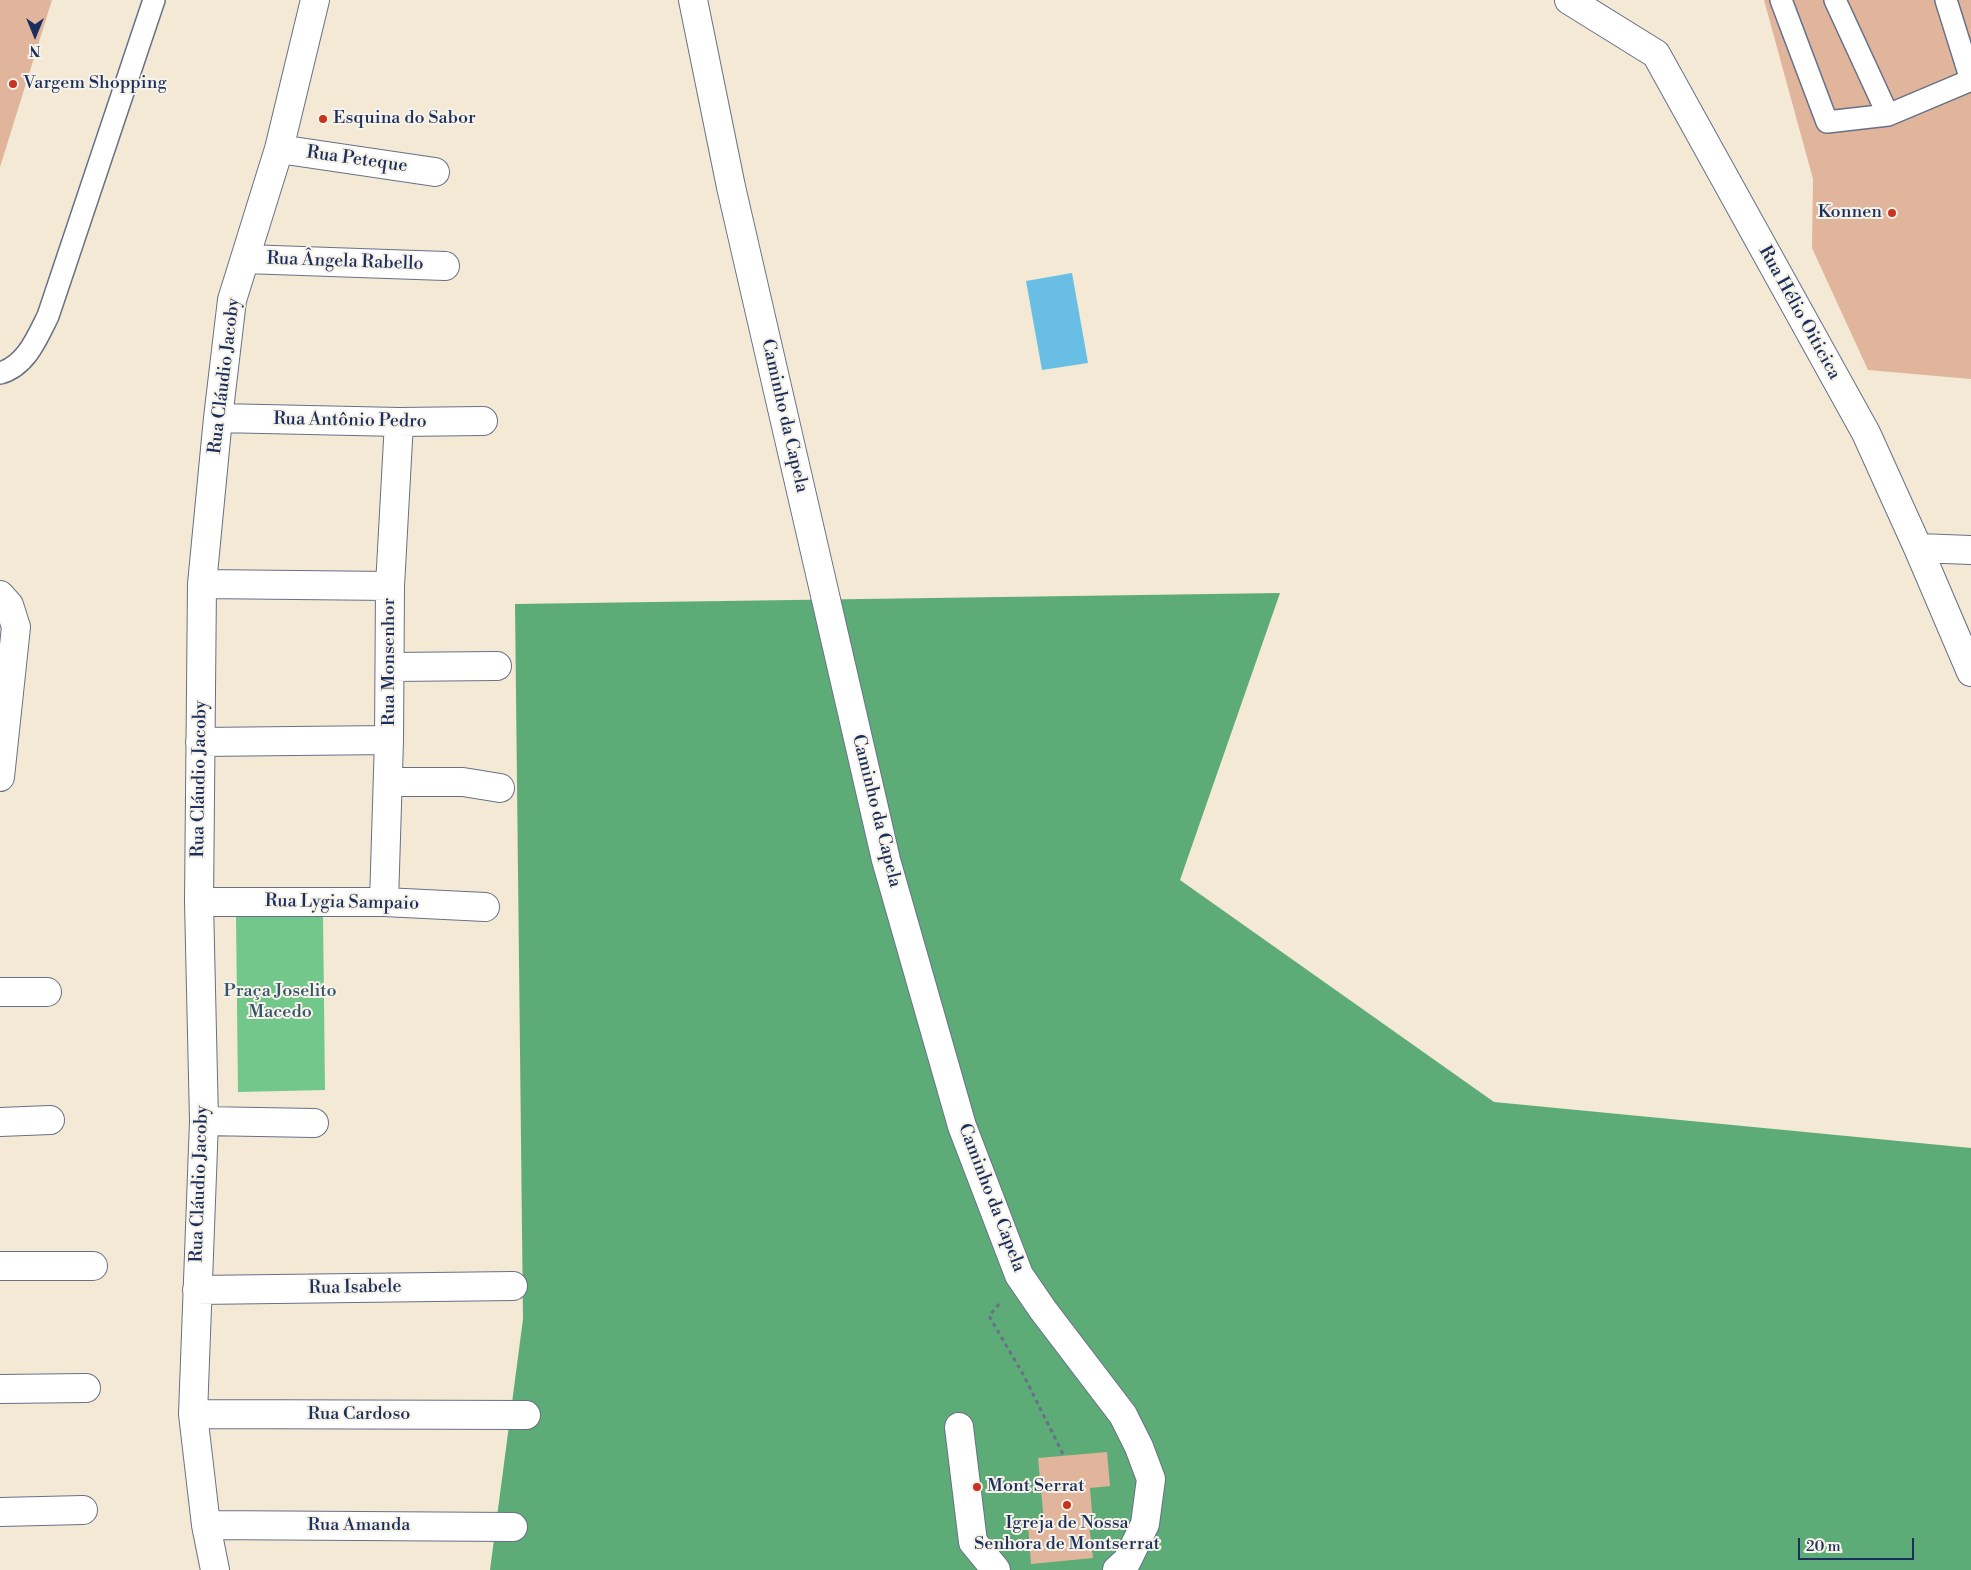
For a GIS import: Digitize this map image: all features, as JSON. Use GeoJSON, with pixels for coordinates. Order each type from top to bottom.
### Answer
{"type":"FeatureCollection","features":[{"type":"Feature","properties":{"kind":"street","name":"Rua Cláudio Jacoby"},"geometry":{"type":"LineString","coordinates":[[215,1570],[206,1525],[193,1414],[204,1121],[199,902],[202,584],[218,418],[232,300],[279,149],[315,0]]}},
{"type":"Feature","properties":{"kind":"street","name":"Caminho da Capela"},"geometry":{"type":"LineString","coordinates":[[693,0],[731,187],[886,860],[962,1126],[1019,1275],[1042,1310],[1123,1416],[1140,1446],[1151,1479],[1146,1524],[1127,1561],[1117,1570]]}},
{"type":"Feature","properties":{"kind":"street","name":"Rua Hélio Oiticica"},"geometry":{"type":"LineString","coordinates":[[1569,0],[1656,54],[1866,433],[1971,672]]}},
{"type":"Feature","properties":{"kind":"street","name":"Rua Peteque"},"geometry":{"type":"LineString","coordinates":[[279,149],[435,172]]}},
{"type":"Feature","properties":{"kind":"street","name":"Rua Ângela Rabello"},"geometry":{"type":"LineString","coordinates":[[245,259],[445,266]]}},
{"type":"Feature","properties":{"kind":"street","name":"Rua Antônio Pedro"},"geometry":{"type":"LineString","coordinates":[[218,418],[483,422]]}},
{"type":"Feature","properties":{"kind":"street","name":"Rua Monsenhor"},"geometry":{"type":"LineString","coordinates":[[384,902],[389,740],[390,586],[399,422]]}},
{"type":"Feature","properties":{"kind":"street"},"geometry":{"type":"LineString","coordinates":[[1918,548],[1971,550]]}},
{"type":"Feature","properties":{"kind":"street"},"geometry":{"type":"LineString","coordinates":[[202,584],[390,586]]}},
{"type":"Feature","properties":{"kind":"street"},"geometry":{"type":"LineString","coordinates":[[0,595],[9,605],[16,627],[0,777]]}},
{"type":"Feature","properties":{"kind":"street"},"geometry":{"type":"LineString","coordinates":[[390,667],[497,666]]}},
{"type":"Feature","properties":{"kind":"street"},"geometry":{"type":"LineString","coordinates":[[200,742],[389,740]]}},
{"type":"Feature","properties":{"kind":"street"},"geometry":{"type":"LineString","coordinates":[[388,782],[463,782],[500,788]]}},
{"type":"Feature","properties":{"kind":"street","name":"Rua Lygia Sampaio"},"geometry":{"type":"LineString","coordinates":[[199,902],[384,902],[485,908]]}},
{"type":"Feature","properties":{"kind":"street"},"geometry":{"type":"LineString","coordinates":[[0,992],[47,992]]}},
{"type":"Feature","properties":{"kind":"street"},"geometry":{"type":"LineString","coordinates":[[0,1122],[50,1120]]}},
{"type":"Feature","properties":{"kind":"street"},"geometry":{"type":"LineString","coordinates":[[204,1121],[314,1123]]}},
{"type":"Feature","properties":{"kind":"street"},"geometry":{"type":"LineString","coordinates":[[0,1266],[94,1266]]}},
{"type":"Feature","properties":{"kind":"street","name":"Rua Isabele"},"geometry":{"type":"LineString","coordinates":[[197,1290],[513,1286]]}},
{"type":"Feature","properties":{"kind":"street"},"geometry":{"type":"LineString","coordinates":[[0,1389],[86,1388]]}},
{"type":"Feature","properties":{"kind":"street","name":"Rua Cardoso"},"geometry":{"type":"LineString","coordinates":[[193,1414],[526,1415]]}},
{"type":"Feature","properties":{"kind":"street"},"geometry":{"type":"LineString","coordinates":[[959,1427],[972,1542],[996,1570]]}},
{"type":"Feature","properties":{"kind":"street"},"geometry":{"type":"LineString","coordinates":[[0,1512],[83,1510]]}},
{"type":"Feature","properties":{"kind":"street","name":"Rua Amanda"},"geometry":{"type":"LineString","coordinates":[[206,1525],[513,1527]]}},
{"type":"Feature","properties":{"kind":"lane"},"geometry":{"type":"LineString","coordinates":[[0,373],[10,370],[31,349],[48,316],[154,0]]}},
{"type":"Feature","properties":{"kind":"lane"},"geometry":{"type":"LineString","coordinates":[[1781,0],[1827,122],[1888,115],[1971,80],[1946,0]]}},
{"type":"Feature","properties":{"kind":"lane"},"geometry":{"type":"LineString","coordinates":[[1835,0],[1888,115]]}},
{"type":"Feature","properties":{"kind":"path"},"geometry":{"type":"LineString","coordinates":[[1002,1299],[989,1316],[1023,1374],[1064,1456]]}},
{"type":"Feature","properties":{"kind":"green space"},"geometry":{"type":"Polygon","coordinates":[[[1280,593],[1180,880],[1494,1102],[1971,1148],[1971,1570],[490,1570],[523,1319],[515,604],[1280,593]]]}},
{"type":"Feature","properties":{"kind":"green space","name":"Praça Joselito Macedo"},"geometry":{"type":"Polygon","coordinates":[[[236,914],[323,915],[325,1090],[238,1092],[236,914]]]}},
{"type":"Feature","properties":{"kind":"water"},"geometry":{"type":"Polygon","coordinates":[[[1072,273],[1088,363],[1042,370],[1026,281],[1072,273]]]}},
{"type":"Feature","properties":{"kind":"building","name":"Vargem Shopping"},"geometry":{"type":"Polygon","coordinates":[[[0,0],[52,0],[0,167],[0,0]]]}},
{"type":"Feature","properties":{"kind":"building","name":"Konnen"},"geometry":{"type":"Polygon","coordinates":[[[1764,0],[1971,0],[1971,379],[1868,370],[1812,248],[1813,179],[1764,0]]]}},
{"type":"Feature","properties":{"kind":"building","name":"Igreja de Nossa Senhora de Montserrat"},"geometry":{"type":"Polygon","coordinates":[[[1107,1452],[1110,1486],[1090,1488],[1093,1523],[1089,1524],[1093,1558],[1031,1564],[1028,1524],[1044,1522],[1038,1458],[1107,1452]]]}},
{"type":"Feature","properties":{"kind":"place","name":"Vargem Shopping"},"geometry":{"type":"Point","coordinates":[13,84]}},
{"type":"Feature","properties":{"kind":"place","name":"Esquina do Sabor"},"geometry":{"type":"Point","coordinates":[323,119]}},
{"type":"Feature","properties":{"kind":"place","name":"Konnen"},"geometry":{"type":"Point","coordinates":[1892,213]}},
{"type":"Feature","properties":{"kind":"place","name":"Mont Serrat"},"geometry":{"type":"Point","coordinates":[977,1487]}},
{"type":"Feature","properties":{"kind":"place","name":"Igreja de Nossa Senhora de Montserrat"},"geometry":{"type":"Point","coordinates":[1067,1505]}}]}
